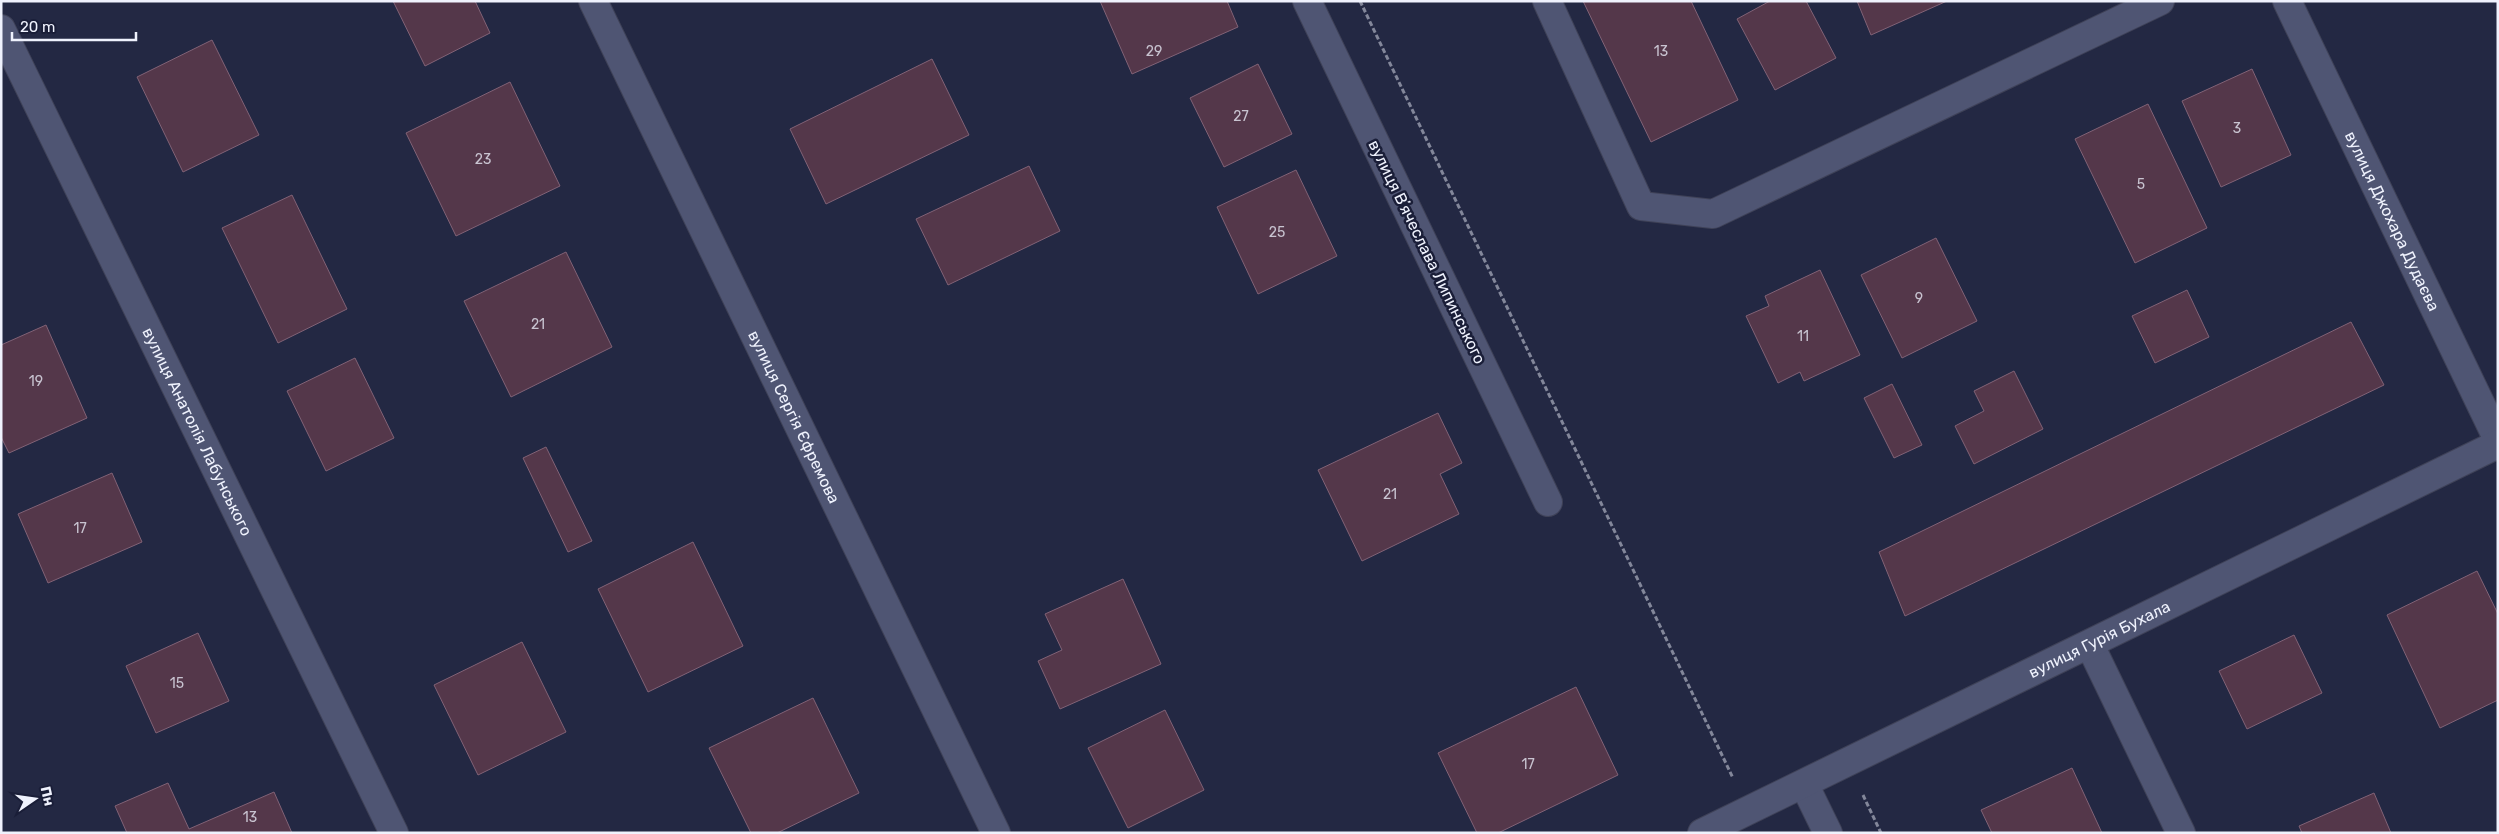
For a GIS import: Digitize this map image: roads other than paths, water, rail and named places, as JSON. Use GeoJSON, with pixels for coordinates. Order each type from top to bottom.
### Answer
{"type":"FeatureCollection","features":[{"type":"Feature","properties":{"kind":"street","name":"вулиця Сергія Єфремова"},"geometry":{"type":"LineString","coordinates":[[593,1],[996,833]]}},
{"type":"Feature","properties":{"kind":"street","name":"вулиця Вʼячеслава Липинського"},"geometry":{"type":"LineString","coordinates":[[1306,1],[1548,502]]}},
{"type":"Feature","properties":{"kind":"street"},"geometry":{"type":"LineString","coordinates":[[1547,1],[1641,206],[1713,214],[2160,1]]}},
{"type":"Feature","properties":{"kind":"street","name":"вулиця Джохара Дудаєва"},"geometry":{"type":"LineString","coordinates":[[2287,1],[2498,440]]}},
{"type":"Feature","properties":{"kind":"street","name":"вулиця Анатолія Лабунського"},"geometry":{"type":"LineString","coordinates":[[1,30],[394,833]]}},
{"type":"Feature","properties":{"kind":"street","name":"вулиця Гурія Бухала"},"geometry":{"type":"LineString","coordinates":[[1702,833],[2498,444]]}},
{"type":"Feature","properties":{"kind":"street"},"geometry":{"type":"LineString","coordinates":[[2090,645],[2181,833]]}},
{"type":"Feature","properties":{"kind":"street"},"geometry":{"type":"LineString","coordinates":[[1804,784],[1828,833]]}}]}
